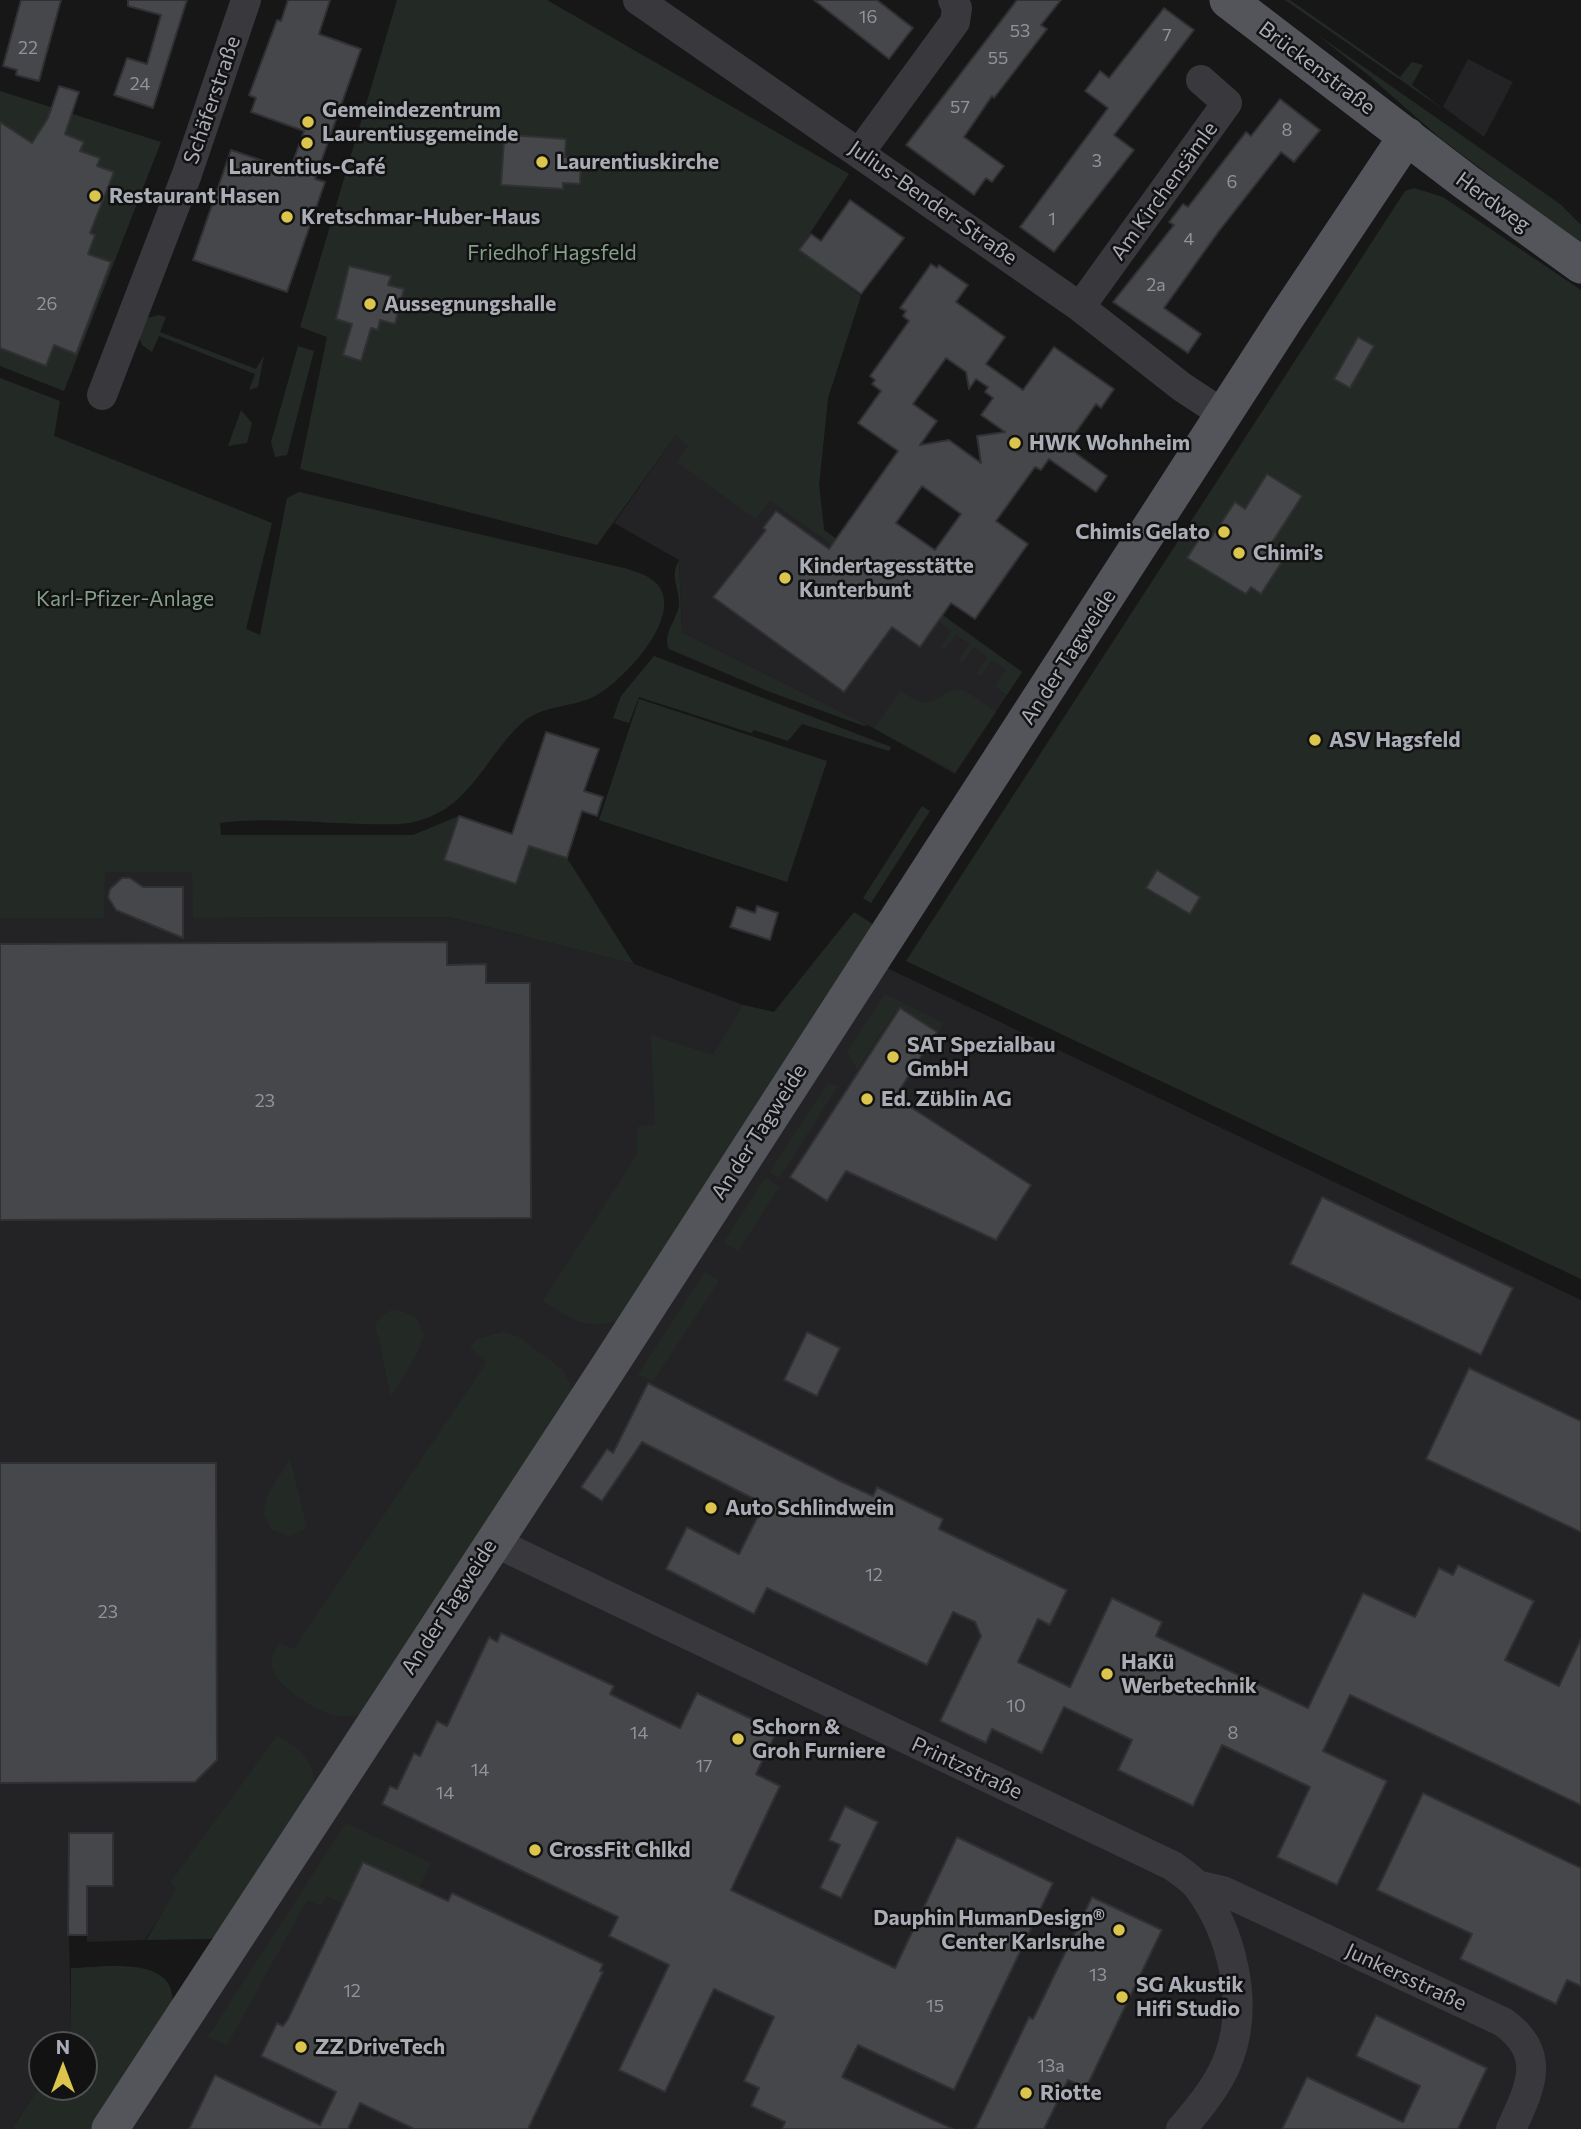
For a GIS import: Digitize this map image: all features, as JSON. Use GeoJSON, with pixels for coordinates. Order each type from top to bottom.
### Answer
{"type":"FeatureCollection","features":[{"type":"Feature","properties":{"kind":"main road","name":"Brückenstraße"},"geometry":{"type":"LineString","coordinates":[[1228,0],[1407,136]]}},
{"type":"Feature","properties":{"kind":"main road","name":"Herdweg"},"geometry":{"type":"LineString","coordinates":[[1407,136],[1581,265]]}},
{"type":"Feature","properties":{"kind":"main road","name":"An der Tagweide"},"geometry":{"type":"LineString","coordinates":[[110,2129],[492,1541],[606,1371],[1223,414],[1407,136]]}},
{"type":"Feature","properties":{"kind":"street","name":"Schäferstraße"},"geometry":{"type":"LineString","coordinates":[[102,395],[182,187],[246,0]]}},
{"type":"Feature","properties":{"kind":"street","name":"Julius-Bender-Straße"},"geometry":{"type":"LineString","coordinates":[[638,0],[1080,307],[1182,387],[1223,414]]}},
{"type":"Feature","properties":{"kind":"street"},"geometry":{"type":"LineString","coordinates":[[860,152],[955,22],[957,8],[953,0]]}},
{"type":"Feature","properties":{"kind":"street","name":"Am Kirchensämle"},"geometry":{"type":"LineString","coordinates":[[1080,307],[1227,103],[1201,80]]}},
{"type":"Feature","properties":{"kind":"street","name":"Printzstraße"},"geometry":{"type":"LineString","coordinates":[[492,1541],[1173,1866],[1197,1885],[1222,1928],[1235,1975],[1237,2015],[1229,2057],[1196,2112],[1181,2129]]}},
{"type":"Feature","properties":{"kind":"street","name":"Junkersstraße"},"geometry":{"type":"LineString","coordinates":[[1197,1885],[1223,1891],[1503,2022],[1516,2031],[1530,2056],[1533,2074],[1511,2129]]}},
{"type":"Feature","properties":{"kind":"shaded area"},"geometry":{"type":"Polygon","coordinates":[[[1468,59],[1513,82],[1484,137],[1443,107],[1468,59]]]}},
{"type":"Feature","properties":{"kind":"shaded area","name":"Kindertagesstätte Kunterbunt"},"geometry":{"type":"Polygon","coordinates":[[[828,398],[819,485],[824,530],[1022,672],[955,774],[873,728],[682,632],[679,560],[614,523],[676,435],[828,398]]]}},
{"type":"Feature","properties":{"kind":"shaded area"},"geometry":{"type":"Polygon","coordinates":[[[104,872],[193,872],[193,918],[448,917],[634,964],[743,1005],[774,1012],[881,965],[1581,1300],[1581,2129],[127,2129],[285,1886],[170,1883],[178,1888],[145,1940],[87,1942],[87,1935],[69,1935],[69,2031],[28,2031],[28,2101],[30,2101],[12,2129],[0,2129],[0,918],[104,918],[104,872]]]}},
{"type":"Feature","properties":{"kind":"green space","name":"Friedhof Hagsfeld"},"geometry":{"type":"Polygon","coordinates":[[[397,0],[547,0],[849,174],[799,250],[861,296],[828,398],[819,485],[824,530],[1022,672],[1007,695],[995,686],[1006,670],[992,660],[981,676],[977,673],[988,657],[974,647],[962,663],[959,660],[970,644],[956,634],[944,650],[941,647],[952,631],[770,500],[756,519],[677,462],[688,446],[676,435],[597,545],[300,469],[327,337],[300,327],[397,0]]]}},
{"type":"Feature","properties":{"kind":"green space"},"geometry":{"type":"Polygon","coordinates":[[[1285,0],[1290,0],[1400,77],[1412,62],[1423,65],[1412,85],[1444,110],[1285,0]]]}},
{"type":"Feature","properties":{"kind":"green space"},"geometry":{"type":"Polygon","coordinates":[[[1315,33],[1560,204],[1581,225],[1581,244],[1440,138],[1315,33]]]}},
{"type":"Feature","properties":{"kind":"green space"},"geometry":{"type":"Polygon","coordinates":[[[0,91],[161,142],[64,391],[0,366],[0,91]]]}},
{"type":"Feature","properties":{"kind":"green space","name":"ASV Hagsfeld"},"geometry":{"type":"Polygon","coordinates":[[[1414,188],[1443,197],[1581,290],[1581,1279],[906,961],[1405,191],[1414,188]]]}},
{"type":"Feature","properties":{"kind":"green space"},"geometry":{"type":"Polygon","coordinates":[[[159,315],[166,317],[160,332],[256,369],[264,355],[258,387],[249,390],[255,374],[159,336],[152,352],[142,345],[139,337],[147,318],[159,315]]]}},
{"type":"Feature","properties":{"kind":"green space"},"geometry":{"type":"Polygon","coordinates":[[[298,346],[314,351],[287,455],[275,457],[271,442],[298,346]]]}},
{"type":"Feature","properties":{"kind":"green space","name":"Karl-Pfizer-Anlage"},"geometry":{"type":"Polygon","coordinates":[[[0,378],[60,401],[54,436],[272,523],[246,629],[260,635],[287,498],[299,492],[624,568],[653,580],[660,588],[664,601],[662,617],[656,632],[634,663],[597,695],[540,712],[523,722],[466,791],[439,813],[414,822],[393,824],[273,820],[220,823],[221,835],[413,835],[459,816],[445,860],[516,884],[529,846],[567,858],[634,964],[448,917],[193,918],[192,872],[105,872],[104,918],[0,918],[0,378]]]}},
{"type":"Feature","properties":{"kind":"green space"},"geometry":{"type":"Polygon","coordinates":[[[241,410],[252,423],[247,443],[228,446],[241,410]]]}},
{"type":"Feature","properties":{"kind":"green space"},"geometry":{"type":"Polygon","coordinates":[[[679,561],[682,632],[867,725],[770,692],[669,649],[667,638],[679,605],[675,572],[679,561]]]}},
{"type":"Feature","properties":{"kind":"green space"},"geometry":{"type":"Polygon","coordinates":[[[654,656],[891,747],[889,751],[802,724],[788,741],[754,730],[751,733],[639,697],[629,723],[613,718],[621,696],[654,656]]]}},
{"type":"Feature","properties":{"kind":"green space"},"geometry":{"type":"Polygon","coordinates":[[[964,690],[996,712],[955,772],[874,728],[901,691],[914,699],[930,702],[947,692],[964,690]]]}},
{"type":"Feature","properties":{"kind":"green space"},"geometry":{"type":"Polygon","coordinates":[[[639,699],[827,761],[787,882],[599,820],[639,699]]]}},
{"type":"Feature","properties":{"kind":"green space"},"geometry":{"type":"Polygon","coordinates":[[[922,806],[930,811],[871,903],[863,898],[922,806]]]}},
{"type":"Feature","properties":{"kind":"green space"},"geometry":{"type":"Polygon","coordinates":[[[854,912],[874,925],[622,1320],[598,1324],[580,1322],[543,1301],[637,1155],[637,1127],[655,1124],[651,1035],[713,1055],[743,1005],[774,1012],[854,912]]]}},
{"type":"Feature","properties":{"kind":"green space"},"geometry":{"type":"Polygon","coordinates":[[[885,994],[943,1023],[936,1037],[895,1012],[857,1069],[847,1052],[885,994]]]}},
{"type":"Feature","properties":{"kind":"green space"},"geometry":{"type":"Polygon","coordinates":[[[828,1083],[838,1086],[779,1178],[770,1172],[828,1083]]]}},
{"type":"Feature","properties":{"kind":"green space"},"geometry":{"type":"Polygon","coordinates":[[[766,1177],[779,1187],[738,1251],[724,1242],[766,1177]]]}},
{"type":"Feature","properties":{"kind":"green space"},"geometry":{"type":"Polygon","coordinates":[[[705,1272],[719,1281],[653,1381],[638,1375],[705,1272]]]}},
{"type":"Feature","properties":{"kind":"green space"},"geometry":{"type":"Polygon","coordinates":[[[399,1310],[416,1317],[424,1334],[418,1352],[391,1396],[375,1323],[389,1311],[399,1310]]]}},
{"type":"Feature","properties":{"kind":"green space"},"geometry":{"type":"Polygon","coordinates":[[[503,1332],[517,1336],[563,1370],[572,1388],[571,1403],[539,1440],[366,1713],[337,1716],[325,1712],[304,1701],[284,1685],[272,1667],[273,1654],[280,1643],[294,1649],[487,1362],[470,1347],[477,1339],[503,1332]]]}},
{"type":"Feature","properties":{"kind":"green space"},"geometry":{"type":"Polygon","coordinates":[[[290,1459],[307,1528],[290,1536],[272,1530],[263,1514],[267,1496],[290,1459]]]}},
{"type":"Feature","properties":{"kind":"green space"},"geometry":{"type":"Polygon","coordinates":[[[277,1736],[305,1757],[312,1770],[315,1789],[222,1934],[210,1939],[146,1940],[177,1888],[170,1883],[277,1736]]]}},
{"type":"Feature","properties":{"kind":"green space"},"geometry":{"type":"Polygon","coordinates":[[[346,1823],[431,1863],[419,1887],[363,1862],[343,1904],[326,1896],[321,1906],[307,1900],[227,2045],[208,2037],[346,1823]]]}},
{"type":"Feature","properties":{"kind":"green space"},"geometry":{"type":"Polygon","coordinates":[[[137,1967],[160,1975],[168,1983],[172,1993],[173,2010],[97,2129],[12,2129],[30,2101],[98,2101],[98,2031],[69,2031],[71,1968],[137,1967]]]}},
{"type":"Feature","properties":{"kind":"building"},"geometry":{"type":"Polygon","coordinates":[[[21,0],[61,0],[39,81],[16,75],[17,70],[3,66],[21,0]]]}},
{"type":"Feature","properties":{"kind":"building"},"geometry":{"type":"Polygon","coordinates":[[[128,0],[187,0],[153,108],[114,95],[127,58],[147,64],[161,15],[128,6],[128,0]]]}},
{"type":"Feature","properties":{"kind":"building"},"geometry":{"type":"Polygon","coordinates":[[[288,0],[330,0],[319,34],[361,49],[315,179],[325,182],[287,292],[193,260],[231,150],[290,170],[304,131],[251,112],[256,98],[249,95],[277,20],[281,21],[288,0]]]}},
{"type":"Feature","properties":{"kind":"building"},"geometry":{"type":"Polygon","coordinates":[[[814,0],[877,0],[913,28],[889,59],[814,0]]]}},
{"type":"Feature","properties":{"kind":"building"},"geometry":{"type":"Polygon","coordinates":[[[1017,0],[1061,0],[1041,25],[1047,29],[994,98],[992,96],[964,137],[1004,166],[992,182],[986,178],[974,195],[906,145],[1017,0]]]}},
{"type":"Feature","properties":{"kind":"building"},"geometry":{"type":"Polygon","coordinates":[[[1164,8],[1194,30],[1114,135],[1134,150],[1054,252],[1020,227],[1108,108],[1085,91],[1100,71],[1109,78],[1164,8]]]}},
{"type":"Feature","properties":{"kind":"building"},"geometry":{"type":"Polygon","coordinates":[[[59,86],[79,92],[65,134],[84,142],[80,151],[100,158],[97,166],[114,172],[90,233],[95,235],[88,254],[111,262],[76,354],[54,345],[46,366],[0,348],[0,122],[32,143],[48,118],[59,86]]]}},
{"type":"Feature","properties":{"kind":"building"},"geometry":{"type":"Polygon","coordinates":[[[1280,99],[1320,130],[1294,162],[1281,152],[1219,231],[1164,308],[1201,334],[1188,353],[1113,302],[1174,225],[1169,222],[1183,204],[1188,207],[1246,132],[1251,136],[1280,99]]]}},
{"type":"Feature","properties":{"kind":"building","name":"Laurentiuskirche"},"geometry":{"type":"Polygon","coordinates":[[[510,135],[566,139],[565,157],[581,158],[580,184],[563,183],[563,189],[501,185],[504,140],[510,135]]]}},
{"type":"Feature","properties":{"kind":"building"},"geometry":{"type":"Polygon","coordinates":[[[850,200],[904,238],[861,294],[799,250],[811,234],[821,241],[850,200]]]}},
{"type":"Feature","properties":{"kind":"building"},"geometry":{"type":"Polygon","coordinates":[[[931,264],[937,268],[939,265],[968,285],[956,302],[1005,337],[986,364],[1023,390],[1054,347],[1114,389],[1101,408],[1096,404],[1066,446],[1107,476],[1096,492],[1049,459],[1041,470],[1035,467],[996,521],[1028,544],[975,619],[951,603],[920,647],[892,627],[844,692],[713,597],[766,530],[763,528],[776,511],[829,549],[898,451],[858,423],[881,391],[872,384],[875,380],[870,376],[909,321],[903,316],[906,311],[900,308],[931,264]],[[946,358],[913,404],[937,421],[920,445],[949,440],[981,463],[977,436],[1005,432],[981,415],[993,398],[985,392],[988,387],[976,379],[969,389],[966,372],[946,358]],[[922,486],[896,523],[935,550],[961,514],[922,486]]]}},
{"type":"Feature","properties":{"kind":"building","name":"Aussegnungshalle"},"geometry":{"type":"Polygon","coordinates":[[[349,266],[391,276],[388,285],[404,289],[395,324],[380,320],[378,330],[371,328],[361,361],[343,355],[352,324],[336,319],[349,266]]]}},
{"type":"Feature","properties":{"kind":"building"},"geometry":{"type":"Polygon","coordinates":[[[1358,337],[1374,346],[1350,388],[1334,379],[1358,337]]]}},
{"type":"Feature","properties":{"kind":"building"},"geometry":{"type":"Polygon","coordinates":[[[1267,474],[1302,496],[1271,544],[1285,557],[1261,594],[1251,587],[1246,594],[1187,558],[1201,536],[1209,541],[1235,502],[1245,509],[1267,474]]]}},
{"type":"Feature","properties":{"kind":"building"},"geometry":{"type":"Polygon","coordinates":[[[546,732],[599,749],[584,791],[603,797],[597,816],[582,811],[567,858],[529,846],[516,884],[444,860],[459,816],[512,834],[546,732]]]}},
{"type":"Feature","properties":{"kind":"building"},"geometry":{"type":"Polygon","coordinates":[[[1157,870],[1200,897],[1190,914],[1146,888],[1157,870]]]}},
{"type":"Feature","properties":{"kind":"building"},"geometry":{"type":"Polygon","coordinates":[[[122,878],[130,878],[143,887],[183,887],[183,938],[116,910],[108,897],[110,889],[122,878]]]}},
{"type":"Feature","properties":{"kind":"building"},"geometry":{"type":"Polygon","coordinates":[[[757,906],[778,913],[770,940],[730,927],[737,907],[755,913],[757,906]]]}},
{"type":"Feature","properties":{"kind":"building"},"geometry":{"type":"Polygon","coordinates":[[[447,942],[447,965],[486,964],[486,983],[530,983],[531,1218],[0,1220],[0,944],[447,942]]]}},
{"type":"Feature","properties":{"kind":"building"},"geometry":{"type":"Polygon","coordinates":[[[900,1008],[937,1032],[895,1097],[1031,1185],[996,1240],[846,1171],[827,1201],[790,1177],[900,1008]]]}},
{"type":"Feature","properties":{"kind":"building"},"geometry":{"type":"Polygon","coordinates":[[[1322,1197],[1513,1288],[1481,1355],[1290,1264],[1322,1197]]]}},
{"type":"Feature","properties":{"kind":"building"},"geometry":{"type":"Polygon","coordinates":[[[807,1332],[840,1348],[817,1396],[784,1380],[807,1332]]]}},
{"type":"Feature","properties":{"kind":"building"},"geometry":{"type":"Polygon","coordinates":[[[1469,1368],[1581,1421],[1581,1532],[1426,1459],[1469,1368]]]}},
{"type":"Feature","properties":{"kind":"building"},"geometry":{"type":"Polygon","coordinates":[[[648,1383],[842,1482],[873,1496],[877,1487],[943,1519],[939,1529],[1067,1590],[1050,1625],[1038,1619],[1018,1662],[1070,1687],[1112,1598],[1162,1622],[1156,1636],[1308,1708],[1363,1593],[1415,1617],[1439,1568],[1453,1575],[1458,1565],[1534,1601],[1505,1660],[1559,1686],[1581,1639],[1581,1805],[1350,1695],[1323,1751],[1387,1781],[1337,1885],[1277,1857],[1310,1787],[1222,1745],[1193,1806],[1118,1770],[1132,1740],[1064,1707],[1042,1753],[992,1729],[986,1743],[940,1721],[981,1636],[975,1622],[953,1612],[927,1665],[767,1588],[754,1614],[666,1569],[687,1527],[739,1554],[764,1504],[642,1442],[602,1501],[581,1487],[607,1449],[613,1453],[648,1383]]]}},
{"type":"Feature","properties":{"kind":"building"},"geometry":{"type":"Polygon","coordinates":[[[0,1463],[216,1463],[217,1760],[195,1782],[0,1783],[0,1463]]]}},
{"type":"Feature","properties":{"kind":"building"},"geometry":{"type":"Polygon","coordinates":[[[501,1633],[614,1686],[610,1694],[680,1728],[697,1693],[777,1731],[756,1774],[780,1786],[731,1890],[895,1968],[957,1837],[1053,1883],[954,2090],[858,2045],[842,2077],[953,2129],[782,2129],[785,2122],[751,2106],[759,2088],[744,2081],[774,2017],[714,1989],[665,2092],[619,2070],[669,1965],[609,1936],[618,1917],[382,1804],[390,1786],[397,1789],[414,1753],[420,1756],[437,1721],[447,1726],[489,1637],[497,1642],[501,1633]]]}},
{"type":"Feature","properties":{"kind":"building"},"geometry":{"type":"Polygon","coordinates":[[[1423,1793],[1581,1868],[1581,1986],[1567,1980],[1556,2004],[1460,1959],[1472,1934],[1377,1890],[1423,1793]]]}},
{"type":"Feature","properties":{"kind":"building"},"geometry":{"type":"Polygon","coordinates":[[[845,1806],[878,1822],[841,1898],[820,1888],[840,1845],[829,1840],[845,1806]]]}},
{"type":"Feature","properties":{"kind":"building"},"geometry":{"type":"Polygon","coordinates":[[[69,1833],[113,1833],[113,1886],[87,1886],[87,1935],[68,1935],[69,1833]]]}},
{"type":"Feature","properties":{"kind":"building"},"geometry":{"type":"Polygon","coordinates":[[[363,1862],[448,1901],[452,1893],[603,1964],[600,1971],[603,1972],[528,2129],[414,2129],[360,2103],[348,2129],[189,2129],[215,2075],[320,2125],[336,2092],[261,2056],[277,2023],[283,2026],[288,2019],[363,1862]]]}},
{"type":"Feature","properties":{"kind":"building"},"geometry":{"type":"Polygon","coordinates":[[[1092,1897],[1162,1930],[1086,2088],[1068,2080],[1044,2129],[975,2129],[1029,2017],[1033,2019],[1092,1897]]]}},
{"type":"Feature","properties":{"kind":"building"},"geometry":{"type":"Polygon","coordinates":[[[1376,2015],[1487,2068],[1458,2129],[1282,2129],[1307,2077],[1403,2122],[1420,2086],[1356,2056],[1376,2015]]]}},
{"type":"Feature","properties":{"kind":"place","name":"Gemeindezentrum Laurentiusgemeinde"},"geometry":{"type":"Point","coordinates":[308,122]}},
{"type":"Feature","properties":{"kind":"place","name":"Laurentius-Café"},"geometry":{"type":"Point","coordinates":[307,143]}},
{"type":"Feature","properties":{"kind":"place","name":"Laurentiuskirche"},"geometry":{"type":"Point","coordinates":[542,162]}},
{"type":"Feature","properties":{"kind":"place","name":"Restaurant Hasen"},"geometry":{"type":"Point","coordinates":[95,196]}},
{"type":"Feature","properties":{"kind":"place","name":"Kretschmar-Huber-Haus"},"geometry":{"type":"Point","coordinates":[287,217]}},
{"type":"Feature","properties":{"kind":"place","name":"Aussegnungshalle"},"geometry":{"type":"Point","coordinates":[370,304]}},
{"type":"Feature","properties":{"kind":"place","name":"HWK Wohnheim"},"geometry":{"type":"Point","coordinates":[1015,443]}},
{"type":"Feature","properties":{"kind":"place","name":"Chimis Gelato"},"geometry":{"type":"Point","coordinates":[1224,532]}},
{"type":"Feature","properties":{"kind":"place","name":"Chimi’s"},"geometry":{"type":"Point","coordinates":[1239,553]}},
{"type":"Feature","properties":{"kind":"place","name":"Kindertagesstätte Kunterbunt"},"geometry":{"type":"Point","coordinates":[785,578]}},
{"type":"Feature","properties":{"kind":"place","name":"ASV Hagsfeld"},"geometry":{"type":"Point","coordinates":[1315,740]}},
{"type":"Feature","properties":{"kind":"place","name":"SAT Spezialbau GmbH"},"geometry":{"type":"Point","coordinates":[893,1057]}},
{"type":"Feature","properties":{"kind":"place","name":"Ed. Züblin AG"},"geometry":{"type":"Point","coordinates":[867,1099]}},
{"type":"Feature","properties":{"kind":"place","name":"Auto Schlindwein"},"geometry":{"type":"Point","coordinates":[711,1508]}},
{"type":"Feature","properties":{"kind":"place","name":"HaKü Werbetechnik"},"geometry":{"type":"Point","coordinates":[1107,1674]}},
{"type":"Feature","properties":{"kind":"place","name":"Schorn & Groh Furniere"},"geometry":{"type":"Point","coordinates":[738,1739]}},
{"type":"Feature","properties":{"kind":"place","name":"CrossFit Chlkd"},"geometry":{"type":"Point","coordinates":[535,1850]}},
{"type":"Feature","properties":{"kind":"place","name":"Dauphin HumanDesign® Center Karlsruhe"},"geometry":{"type":"Point","coordinates":[1119,1930]}},
{"type":"Feature","properties":{"kind":"place","name":"SG Akustik Hifi Studio"},"geometry":{"type":"Point","coordinates":[1122,1997]}},
{"type":"Feature","properties":{"kind":"place","name":"ZZ DriveTech"},"geometry":{"type":"Point","coordinates":[301,2047]}},
{"type":"Feature","properties":{"kind":"place","name":"Riotte"},"geometry":{"type":"Point","coordinates":[1026,2093]}}]}
